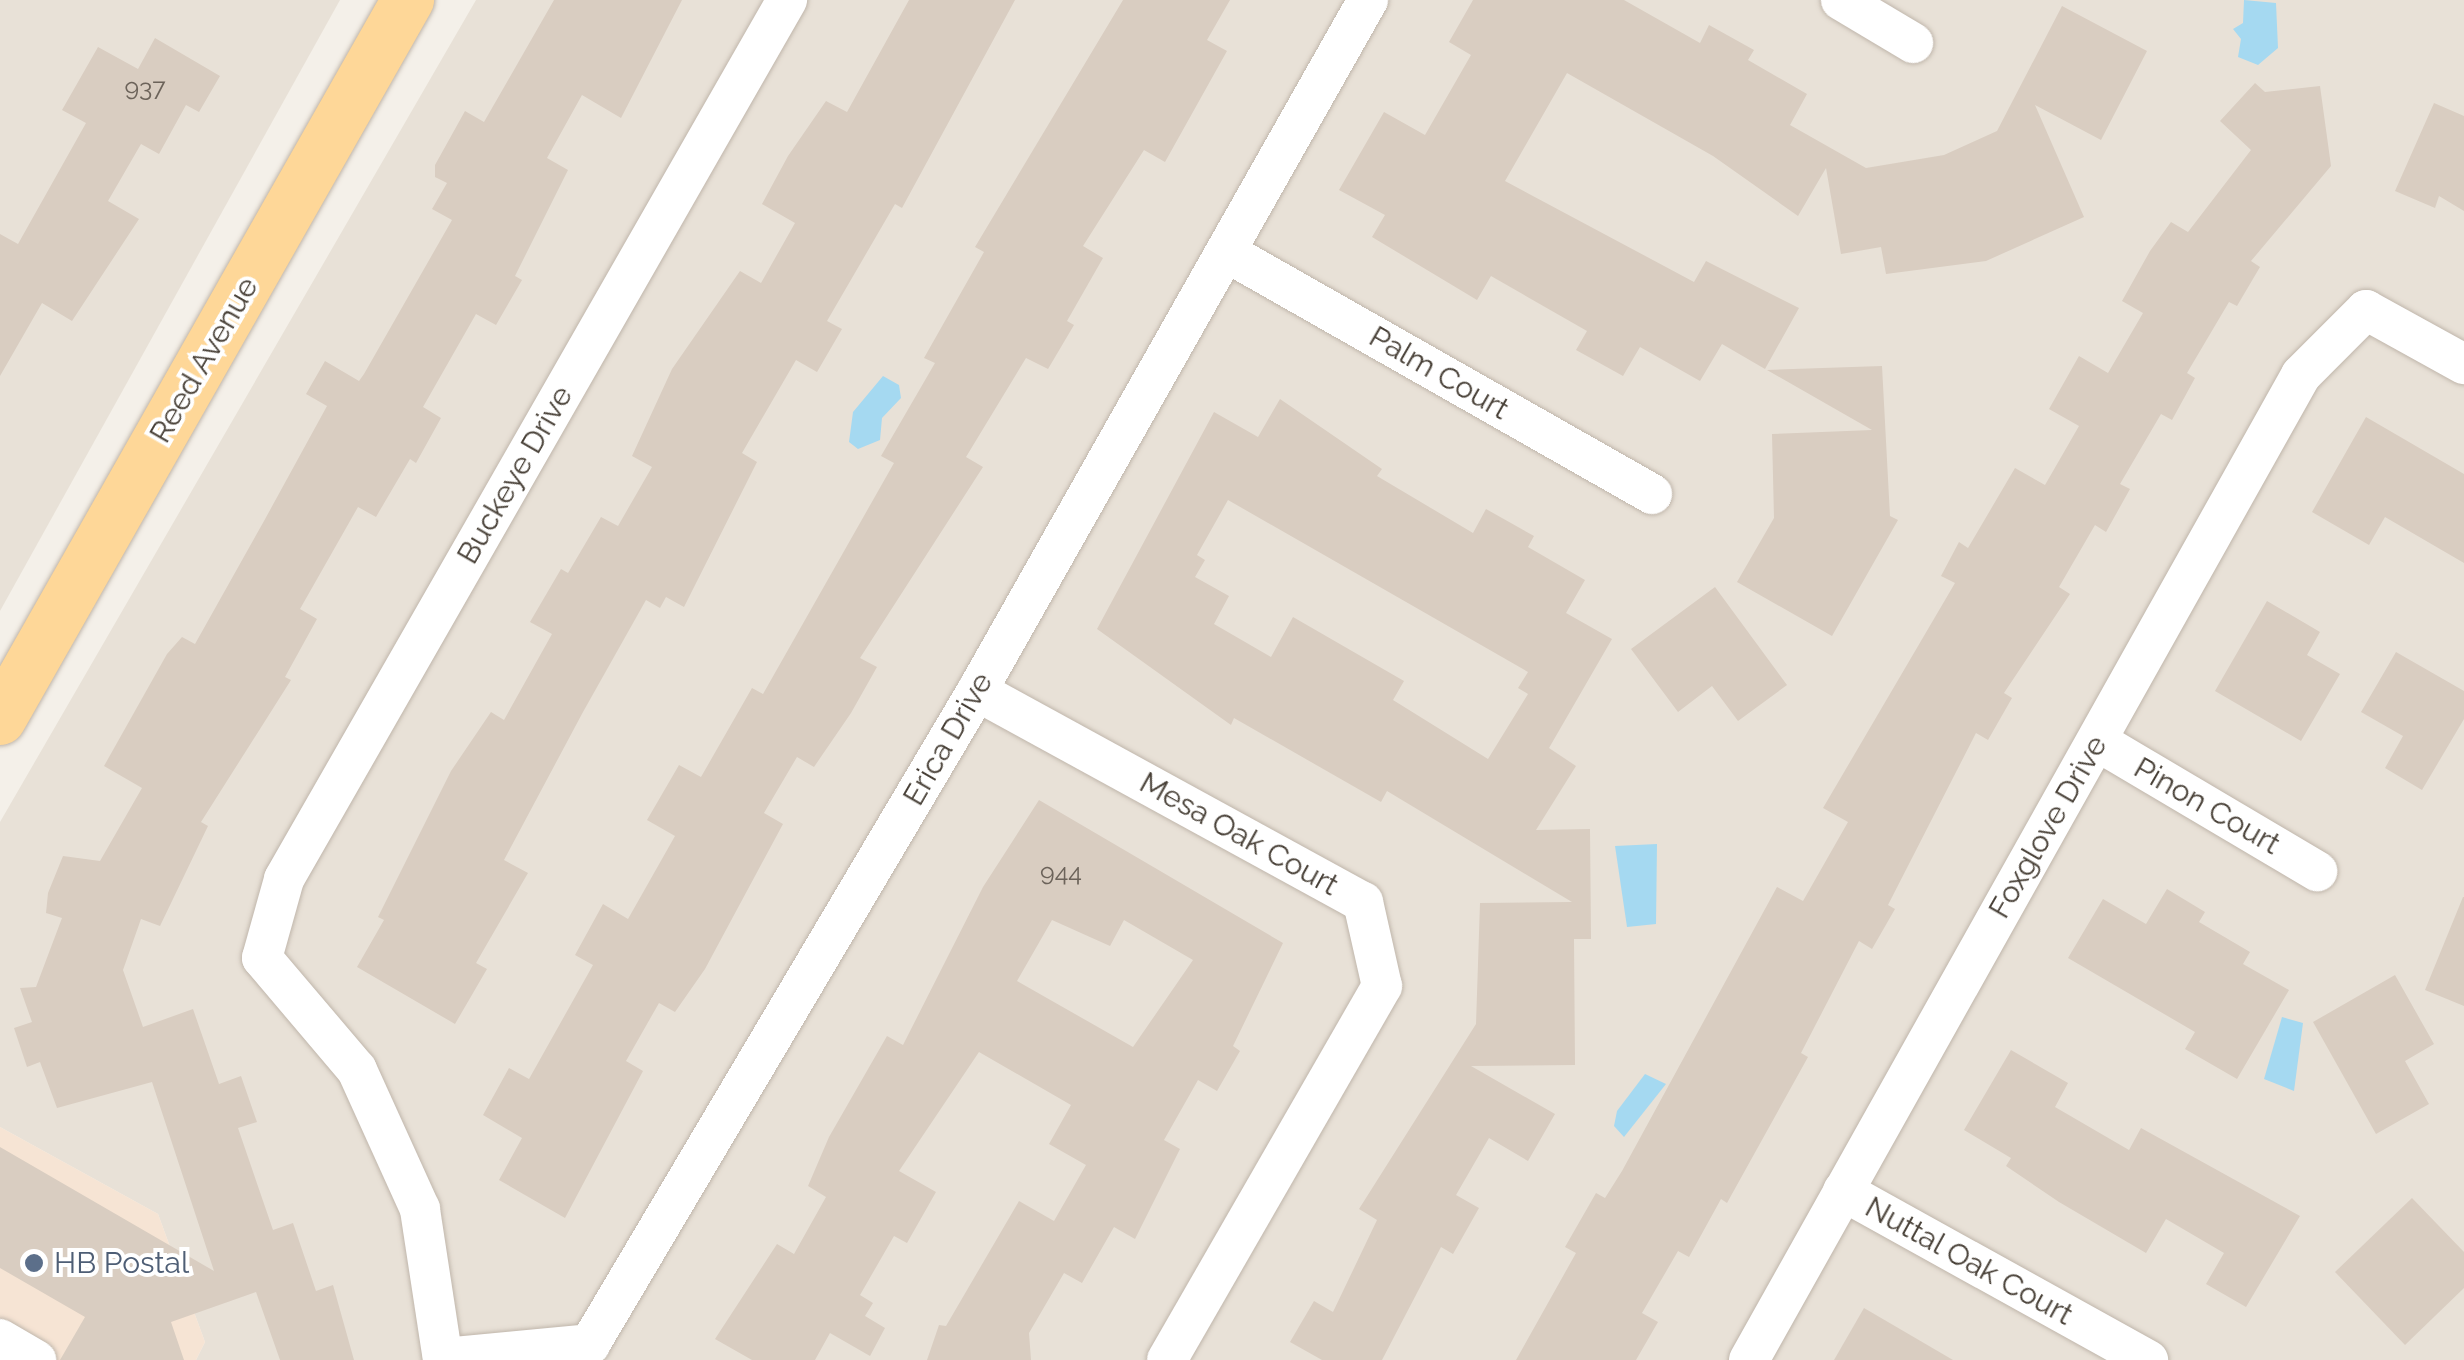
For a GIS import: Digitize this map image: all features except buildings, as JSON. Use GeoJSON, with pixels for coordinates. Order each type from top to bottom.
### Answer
{"type":"FeatureCollection","features":[{"type":"Feature","properties":{"kind":"main road","name":"Reed Avenue"},"geometry":{"type":"LineString","coordinates":[[0,719],[408,0]]}},
{"type":"Feature","properties":{"kind":"street","name":"Buckeye Drive"},"geometry":{"type":"LineString","coordinates":[[443,1359],[420,1209],[356,1070],[262,958],[284,879],[788,0]]}},
{"type":"Feature","properties":{"kind":"street","name":"Erica Drive"},"geometry":{"type":"LineString","coordinates":[[443,1359],[590,1344],[977,691],[1368,0]]}},
{"type":"Feature","properties":{"kind":"street"},"geometry":{"type":"LineString","coordinates":[[1841,0],[1913,43]]}},
{"type":"Feature","properties":{"kind":"street","name":"Palm Court"},"geometry":{"type":"LineString","coordinates":[[1226,252],[1652,494]]}},
{"type":"Feature","properties":{"kind":"street","name":"Foxglove Drive"},"geometry":{"type":"LineString","coordinates":[[1749,1360],[2300,375],[2366,310],[2464,364]]}},
{"type":"Feature","properties":{"kind":"street","name":"Mesa Oak Court"},"geometry":{"type":"LineString","coordinates":[[977,691],[1363,902],[1382,986],[1168,1360]]}},
{"type":"Feature","properties":{"kind":"street","name":"Pinon Court"},"geometry":{"type":"LineString","coordinates":[[2097,741],[2316,870]]}},
{"type":"Feature","properties":{"kind":"street","name":"Nuttal Oak Court"},"geometry":{"type":"LineString","coordinates":[[1842,1191],[2148,1360]]}},
{"type":"Feature","properties":{"kind":"street"},"geometry":{"type":"LineString","coordinates":[[0,1339],[36,1360]]}},
{"type":"Feature","properties":{"kind":"shaded area"},"geometry":{"type":"Polygon","coordinates":[[[0,0],[340,0],[0,611],[0,0]]]}},
{"type":"Feature","properties":{"kind":"shaded area"},"geometry":{"type":"Polygon","coordinates":[[[476,0],[2464,0],[2464,1360],[196,1360],[205,1342],[158,1214],[0,1127],[0,822],[476,0]]]}},
{"type":"Feature","properties":{"kind":"shaded area"},"geometry":{"type":"Polygon","coordinates":[[[0,1127],[158,1214],[205,1342],[196,1360],[0,1360],[0,1127]]]}},
{"type":"Feature","properties":{"kind":"water"},"geometry":{"type":"Polygon","coordinates":[[[2244,0],[2276,3],[2278,48],[2258,65],[2238,57],[2241,39],[2233,29],[2243,23],[2244,0]]]}},
{"type":"Feature","properties":{"kind":"water"},"geometry":{"type":"Polygon","coordinates":[[[883,376],[899,385],[901,398],[882,418],[880,440],[858,449],[849,442],[853,412],[883,376]]]}},
{"type":"Feature","properties":{"kind":"water"},"geometry":{"type":"Polygon","coordinates":[[[1657,844],[1656,924],[1627,927],[1615,846],[1657,844]]]}},
{"type":"Feature","properties":{"kind":"water"},"geometry":{"type":"Polygon","coordinates":[[[2282,1017],[2303,1023],[2294,1091],[2264,1079],[2282,1017]]]}},
{"type":"Feature","properties":{"kind":"water"},"geometry":{"type":"Polygon","coordinates":[[[1645,1074],[1666,1084],[1624,1137],[1614,1126],[1617,1111],[1645,1074]]]}},
{"type":"Feature","properties":{"kind":"place","name":"HB Postal"},"geometry":{"type":"Point","coordinates":[34,1263]}}]}
